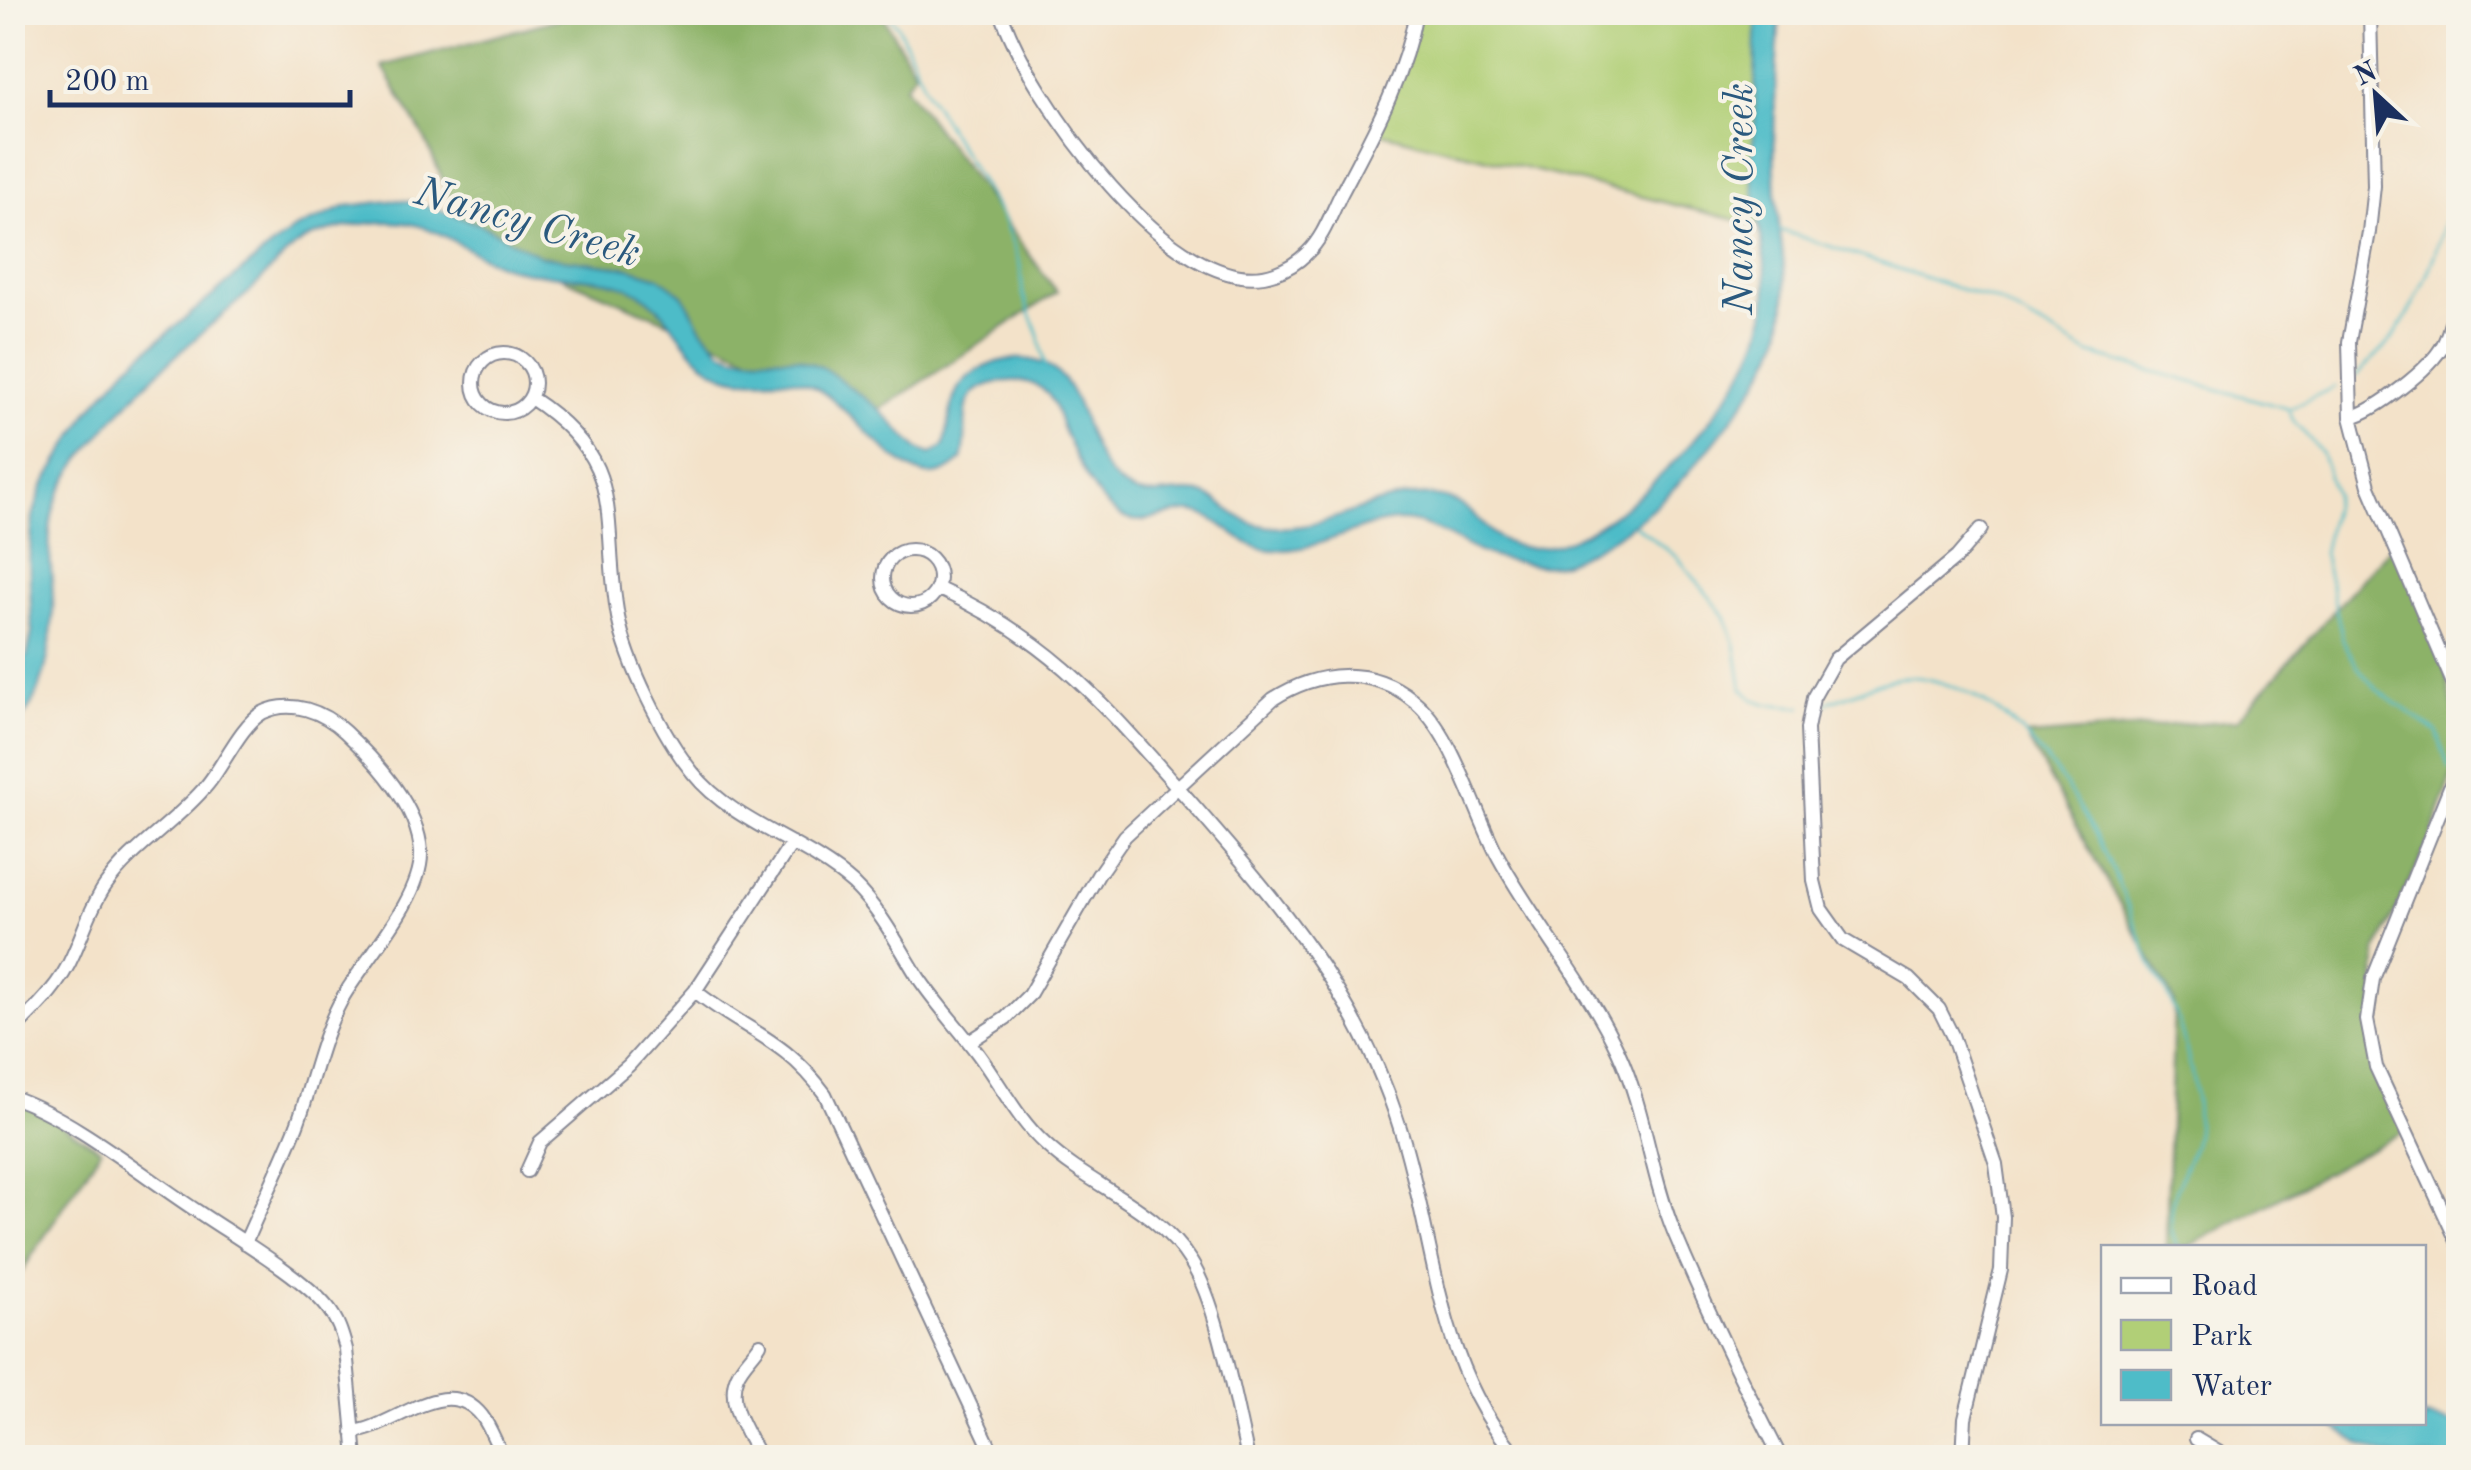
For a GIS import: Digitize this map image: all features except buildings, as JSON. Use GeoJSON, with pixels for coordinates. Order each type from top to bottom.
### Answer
{"type":"FeatureCollection","features":[{"type":"Feature","properties":{"kind":"street"},"geometry":{"type":"LineString","coordinates":[[1002,12],[1008,32],[1039,86],[1118,196],[1208,268],[1248,278],[1294,264],[1316,243],[1392,94],[1416,12]]}},
{"type":"Feature","properties":{"kind":"street"},"geometry":{"type":"LineString","coordinates":[[2370,12],[2374,186],[2350,342],[2351,417],[2369,486],[2458,694]]}},
{"type":"Feature","properties":{"kind":"street"},"geometry":{"type":"LineString","coordinates":[[2351,417],[2381,401],[2433,359],[2448,335],[2458,293]]}},
{"type":"Feature","properties":{"kind":"street"},"geometry":{"type":"LineString","coordinates":[[516,355],[531,368],[531,398],[525,406],[506,414],[487,408],[475,393],[475,373],[488,357],[516,355]]}},
{"type":"Feature","properties":{"kind":"street"},"geometry":{"type":"LineString","coordinates":[[531,398],[573,432],[600,475],[610,512],[616,599],[623,637],[636,673],[677,751],[715,795],[837,871],[868,899],[928,992],[1042,1141],[1174,1238],[1191,1262],[1210,1304],[1248,1458]]}},
{"type":"Feature","properties":{"kind":"street"},"geometry":{"type":"LineString","coordinates":[[1962,1458],[1965,1418],[2002,1270],[2003,1217],[1996,1164],[1952,1035],[1938,1009],[1909,979],[1842,939],[1821,909],[1814,881],[1807,730],[1812,698],[1835,659],[1957,557],[1982,529]]}},
{"type":"Feature","properties":{"kind":"street"},"geometry":{"type":"LineString","coordinates":[[917,550],[926,554],[938,569],[937,588],[926,602],[900,604],[892,600],[883,584],[885,567],[898,552],[917,550]]}},
{"type":"Feature","properties":{"kind":"street"},"geometry":{"type":"LineString","coordinates":[[937,588],[1004,621],[1057,659],[1096,696],[1287,913],[1320,958],[1363,1034],[1401,1129],[1455,1353],[1485,1413],[1520,1458]]}},
{"type":"Feature","properties":{"kind":"street"},"geometry":{"type":"LineString","coordinates":[[970,1042],[1006,1018],[1028,995],[1112,852],[1139,820],[1272,699],[1311,680],[1344,675],[1374,680],[1404,692],[1428,713],[1444,737],[1500,860],[1617,1048],[1634,1092],[1674,1232],[1781,1458]]}},
{"type":"Feature","properties":{"kind":"street"},"geometry":{"type":"LineString","coordinates":[[12,1032],[60,979],[104,886],[204,789],[258,716],[285,707],[308,709],[327,717],[348,734],[405,805],[419,840],[420,866],[398,912],[329,1023],[296,1126],[244,1243]]}},
{"type":"Feature","properties":{"kind":"street"},"geometry":{"type":"LineString","coordinates":[[2458,766],[2373,980],[2367,1020],[2376,1068],[2458,1243]]}},
{"type":"Feature","properties":{"kind":"street"},"geometry":{"type":"LineString","coordinates":[[526,1171],[540,1142],[629,1066],[694,991],[792,843]]}},
{"type":"Feature","properties":{"kind":"street"},"geometry":{"type":"LineString","coordinates":[[694,991],[786,1050],[808,1070],[825,1094],[995,1458]]}},
{"type":"Feature","properties":{"kind":"street"},"geometry":{"type":"LineString","coordinates":[[12,1097],[84,1136],[315,1294],[336,1319],[346,1349],[356,1458]]}},
{"type":"Feature","properties":{"kind":"street"},"geometry":{"type":"LineString","coordinates":[[760,1344],[736,1376],[733,1390],[734,1406],[760,1458]]}},
{"type":"Feature","properties":{"kind":"street"},"geometry":{"type":"LineString","coordinates":[[353,1432],[380,1426],[432,1400],[459,1400],[480,1414],[504,1458]]}},
{"type":"Feature","properties":{"kind":"street"},"geometry":{"type":"LineString","coordinates":[[2196,1439],[2228,1458]]}},
{"type":"Feature","properties":{"kind":"green space"},"geometry":{"type":"Polygon","coordinates":[[[581,13],[881,13],[915,72],[905,86],[1057,292],[878,411],[467,237],[425,139],[382,66],[581,13]]]}},
{"type":"Feature","properties":{"kind":"green space"},"geometry":{"type":"Polygon","coordinates":[[[1418,13],[1756,13],[1777,230],[1378,132],[1418,13]]]}},
{"type":"Feature","properties":{"kind":"green space"},"geometry":{"type":"Polygon","coordinates":[[[2394,543],[2436,629],[2458,729],[2458,759],[2431,838],[2376,952],[2374,1053],[2407,1130],[2191,1245],[2166,1245],[2174,1001],[2026,736],[2237,720],[2394,543]]]}},
{"type":"Feature","properties":{"kind":"green space"},"geometry":{"type":"Polygon","coordinates":[[[13,1095],[101,1149],[13,1285],[13,1095]]]}},
{"type":"Feature","properties":{"kind":"water"},"geometry":{"type":"Polygon","coordinates":[[[1757,13],[1780,13],[1774,148],[1785,307],[1778,343],[1744,402],[1670,492],[1616,536],[1568,561],[1547,566],[1502,559],[1430,527],[1408,522],[1380,523],[1282,550],[1255,546],[1193,512],[1128,519],[1110,508],[1094,490],[1047,393],[1020,381],[992,384],[974,393],[966,409],[962,460],[942,473],[928,475],[899,461],[809,384],[720,373],[699,358],[657,307],[633,290],[603,280],[522,271],[425,228],[382,222],[326,232],[294,248],[149,382],[112,420],[76,466],[60,492],[51,524],[53,610],[48,658],[39,689],[13,729],[13,687],[26,661],[32,632],[29,561],[33,516],[42,488],[89,411],[128,366],[260,256],[293,230],[347,206],[398,200],[419,203],[479,224],[541,256],[629,268],[659,277],[683,295],[702,329],[722,351],[736,356],[796,358],[824,368],[878,408],[918,449],[931,454],[944,446],[954,399],[964,381],[991,364],[1024,359],[1047,365],[1063,378],[1100,461],[1113,478],[1132,491],[1200,493],[1245,520],[1274,527],[1314,524],[1392,499],[1435,496],[1464,506],[1492,533],[1517,546],[1550,546],[1587,532],[1625,507],[1695,438],[1747,365],[1760,335],[1765,315],[1766,274],[1752,171],[1757,13]]]}},
{"type":"Feature","properties":{"kind":"water"},"geometry":{"type":"Polygon","coordinates":[[[2426,1417],[2458,1424],[2458,1457],[2390,1455],[2332,1425],[2426,1425],[2426,1417]]]}},
{"type":"Feature","properties":{"kind":"waterway"},"geometry":{"type":"LineString","coordinates":[[816,12],[821,12]]}},
{"type":"Feature","properties":{"kind":"waterway"},"geometry":{"type":"LineString","coordinates":[[886,12],[898,26],[928,94],[1005,223],[1020,265],[1023,295],[1039,336],[1045,366]]}},
{"type":"Feature","properties":{"kind":"waterway"},"geometry":{"type":"LineString","coordinates":[[2356,376],[2395,336],[2421,287],[2447,214],[2458,142]]}},
{"type":"Feature","properties":{"kind":"waterway","name":"Nancy Creek"},"geometry":{"type":"LineString","coordinates":[[1780,230],[1999,302],[2090,354],[2289,409],[2334,387]]}},
{"type":"Feature","properties":{"kind":"waterway"},"geometry":{"type":"LineString","coordinates":[[2289,410],[2321,452],[2335,495],[2323,553],[2343,640],[2376,689],[2437,732],[2449,768]]}},
{"type":"Feature","properties":{"kind":"waterway"},"geometry":{"type":"LineString","coordinates":[[1635,525],[1678,558],[1725,616],[1735,644],[1742,688],[1753,699],[1767,704],[1802,707]]}},
{"type":"Feature","properties":{"kind":"waterway"},"geometry":{"type":"LineString","coordinates":[[12,637],[27,662]]}},
{"type":"Feature","properties":{"kind":"waterway"},"geometry":{"type":"LineString","coordinates":[[1821,704],[1884,681],[1923,678],[1966,693],[2005,717],[2038,750],[2067,788],[2114,874],[2150,963],[2173,1007],[2186,1048],[2197,1124],[2172,1210],[2177,1245]]}}]}
